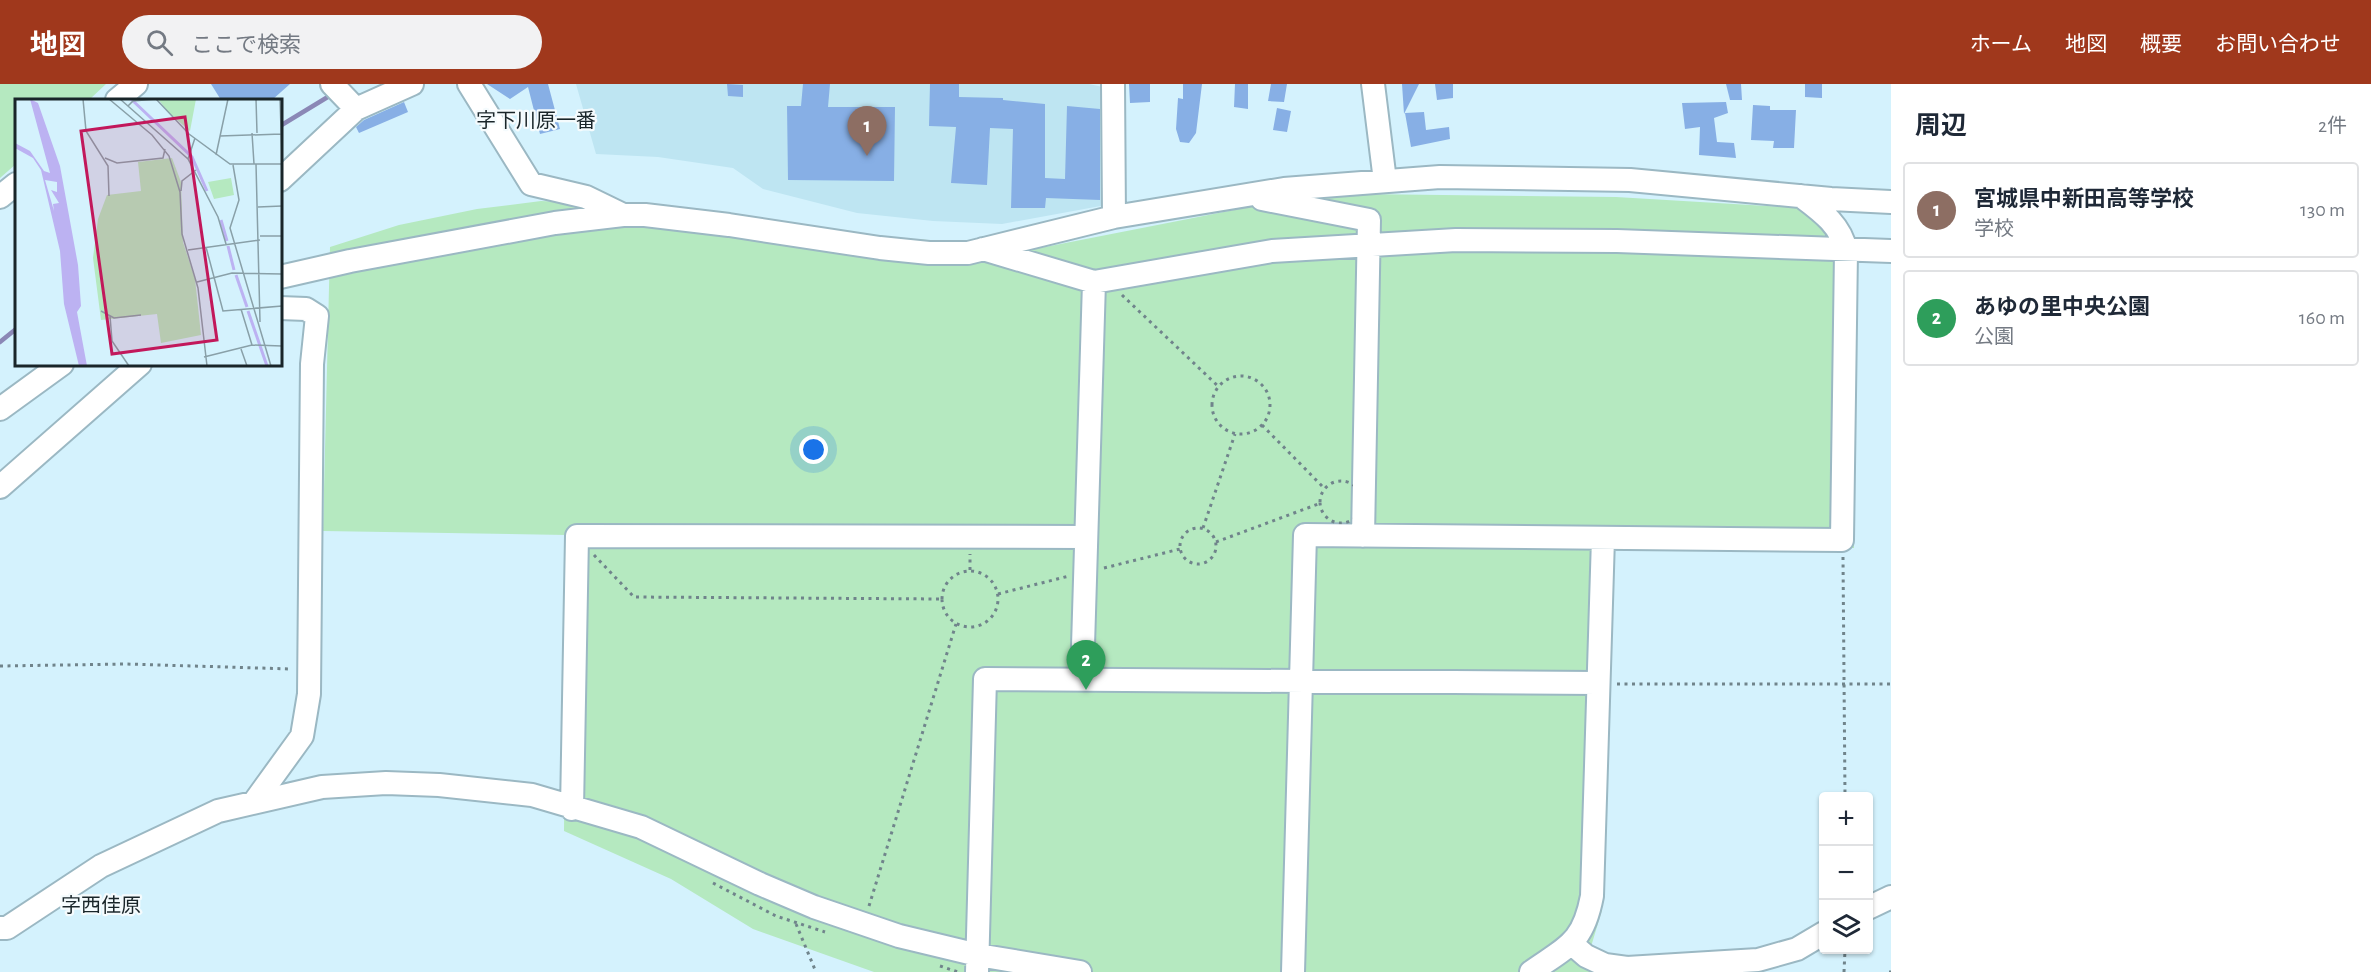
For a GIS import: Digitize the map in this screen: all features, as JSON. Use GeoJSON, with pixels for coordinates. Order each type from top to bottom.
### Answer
{"type":"FeatureCollection","features":[{"type":"Feature","properties":{"kind":"street"},"geometry":{"type":"LineString","coordinates":[[118,99],[136,84]]}},
{"type":"Feature","properties":{"kind":"street"},"geometry":{"type":"LineString","coordinates":[[282,177],[344,96],[412,84]]}},
{"type":"Feature","properties":{"kind":"street"},"geometry":{"type":"LineString","coordinates":[[469,84],[531,184],[586,197],[622,215]]}},
{"type":"Feature","properties":{"kind":"street"},"geometry":{"type":"LineString","coordinates":[[1113,84],[1114,217]]}},
{"type":"Feature","properties":{"kind":"street"},"geometry":{"type":"LineString","coordinates":[[1373,84],[1385,181]]}},
{"type":"Feature","properties":{"kind":"street"},"geometry":{"type":"LineString","coordinates":[[282,277],[339,263],[555,223],[622,215],[645,215],[729,225],[929,253],[968,253],[1114,217],[1284,189],[1440,177],[1573,178],[1891,202]]}},
{"type":"Feature","properties":{"kind":"street"},"geometry":{"type":"LineString","coordinates":[[0,197],[15,185]]}},
{"type":"Feature","properties":{"kind":"street"},"geometry":{"type":"LineString","coordinates":[[1248,196],[1369,220],[1363,536]]}},
{"type":"Feature","properties":{"kind":"street"},"geometry":{"type":"LineString","coordinates":[[1293,972],[1305,535],[1842,540],[1845,251],[1840,232],[1826,215],[1801,196]]}},
{"type":"Feature","properties":{"kind":"street"},"geometry":{"type":"LineString","coordinates":[[982,249],[1100,281],[1272,251],[1368,244],[1541,240],[1891,252]]}},
{"type":"Feature","properties":{"kind":"street"},"geometry":{"type":"LineString","coordinates":[[1082,679],[1086,537],[1100,281]]}},
{"type":"Feature","properties":{"kind":"street"},"geometry":{"type":"LineString","coordinates":[[255,801],[302,736],[308,710],[312,339],[317,316],[306,309],[282,308]]}},
{"type":"Feature","properties":{"kind":"street"},"geometry":{"type":"LineString","coordinates":[[0,409],[59,366]]}},
{"type":"Feature","properties":{"kind":"street"},"geometry":{"type":"LineString","coordinates":[[0,487],[138,366]]}},
{"type":"Feature","properties":{"kind":"street"},"geometry":{"type":"LineString","coordinates":[[572,809],[577,536],[1086,537]]}},
{"type":"Feature","properties":{"kind":"street"},"geometry":{"type":"LineString","coordinates":[[1531,972],[1572,944],[1585,928],[1592,896],[1603,538]]}},
{"type":"Feature","properties":{"kind":"street"},"geometry":{"type":"LineString","coordinates":[[978,964],[985,679],[1597,683]]}},
{"type":"Feature","properties":{"kind":"street"},"geometry":{"type":"LineString","coordinates":[[0,928],[7,928],[101,866],[196,820],[255,801],[322,787],[386,783],[493,789],[532,795],[572,809],[641,827],[796,900],[978,964],[1080,972]]}},
{"type":"Feature","properties":{"kind":"street"},"geometry":{"type":"LineString","coordinates":[[1873,906],[1891,897]]}},
{"type":"Feature","properties":{"kind":"street"},"geometry":{"type":"LineString","coordinates":[[1572,944],[1586,956],[1605,965],[1627,968],[1758,960],[1797,949],[1819,936]]}},
{"type":"Feature","properties":{"kind":"path"},"geometry":{"type":"LineString","coordinates":[[1100,281],[1219,387]]}},
{"type":"Feature","properties":{"kind":"path"},"geometry":{"type":"LineString","coordinates":[[1234,378],[1252,379],[1260,384],[1269,399],[1270,408],[1262,425],[1255,431],[1235,434],[1219,424],[1214,415],[1214,396],[1219,387],[1234,378]]}},
{"type":"Feature","properties":{"kind":"path"},"geometry":{"type":"LineString","coordinates":[[1262,425],[1325,489]]}},
{"type":"Feature","properties":{"kind":"path"},"geometry":{"type":"LineString","coordinates":[[1203,528],[1235,434]]}},
{"type":"Feature","properties":{"kind":"path"},"geometry":{"type":"LineString","coordinates":[[1337,481],[1351,483],[1361,494],[1361,507],[1354,518],[1336,522],[1325,515],[1321,502],[1325,489],[1337,481]]}},
{"type":"Feature","properties":{"kind":"path"},"geometry":{"type":"LineString","coordinates":[[1216,542],[1321,502]]}},
{"type":"Feature","properties":{"kind":"path"},"geometry":{"type":"LineString","coordinates":[[1203,528],[1214,536],[1216,542],[1215,553],[1207,562],[1196,564],[1185,560],[1180,549],[1182,537],[1191,529],[1203,528]]}},
{"type":"Feature","properties":{"kind":"path"},"geometry":{"type":"LineString","coordinates":[[577,536],[634,597],[941,599]]}},
{"type":"Feature","properties":{"kind":"path"},"geometry":{"type":"LineString","coordinates":[[1842,540],[1845,792]]}},
{"type":"Feature","properties":{"kind":"path"},"geometry":{"type":"LineString","coordinates":[[961,572],[980,572],[994,584],[998,603],[990,619],[974,627],[956,624],[944,611],[941,599],[946,583],[961,572]]}},
{"type":"Feature","properties":{"kind":"path"},"geometry":{"type":"LineString","coordinates":[[868,910],[956,624]]}},
{"type":"Feature","properties":{"kind":"path"},"geometry":{"type":"LineString","coordinates":[[0,666],[126,664],[310,669]]}},
{"type":"Feature","properties":{"kind":"path"},"geometry":{"type":"LineString","coordinates":[[1597,683],[1891,684]]}},
{"type":"Feature","properties":{"kind":"path"},"geometry":{"type":"LineString","coordinates":[[796,900],[796,923],[816,972]]}},
{"type":"Feature","properties":{"kind":"path"},"geometry":{"type":"LineString","coordinates":[[1844,972],[1845,954]]}},
{"type":"Feature","properties":{"kind":"shaded area"},"geometry":{"type":"Polygon","coordinates":[[[576,84],[1089,84],[1107,88],[1106,205],[1002,224],[933,221],[857,213],[763,189],[733,168],[658,157],[596,154],[576,84]]]}},
{"type":"Feature","properties":{"kind":"green space"},"geometry":{"type":"Polygon","coordinates":[[[0,84],[106,84],[90,99],[15,99],[15,165],[0,178],[0,84]]]}},
{"type":"Feature","properties":{"kind":"green space"},"geometry":{"type":"Polygon","coordinates":[[[1360,194],[1616,197],[1835,210],[1857,243],[1854,548],[1609,550],[1602,910],[1590,950],[1592,972],[874,972],[753,929],[671,879],[564,831],[567,535],[323,531],[330,247],[399,225],[477,209],[541,201],[654,206],[886,237],[1040,248],[1244,208],[1360,194]]]}},
{"type":"Feature","properties":{"kind":"building"},"geometry":{"type":"Polygon","coordinates":[[[211,84],[290,84],[273,99],[220,99],[211,84]]]}},
{"type":"Feature","properties":{"kind":"building"},"geometry":{"type":"Polygon","coordinates":[[[487,84],[548,84],[560,129],[540,134],[528,87],[510,99],[487,84]]]}},
{"type":"Feature","properties":{"kind":"building"},"geometry":{"type":"Polygon","coordinates":[[[727,84],[743,85],[743,97],[728,96],[727,84]]]}},
{"type":"Feature","properties":{"kind":"building"},"geometry":{"type":"Polygon","coordinates":[[[803,84],[830,84],[828,107],[895,107],[894,181],[788,180],[787,106],[801,106],[803,84]]]}},
{"type":"Feature","properties":{"kind":"building"},"geometry":{"type":"Polygon","coordinates":[[[930,84],[959,84],[959,97],[1003,98],[1003,100],[1045,104],[1045,178],[1065,179],[1067,106],[1100,109],[1100,200],[1046,198],[1045,208],[1011,208],[1013,129],[990,128],[987,185],[951,183],[956,127],[929,126],[930,84]]]}},
{"type":"Feature","properties":{"kind":"building"},"geometry":{"type":"Polygon","coordinates":[[[1129,84],[1150,84],[1150,102],[1130,103],[1129,84]]]}},
{"type":"Feature","properties":{"kind":"building"},"geometry":{"type":"Polygon","coordinates":[[[1183,84],[1202,84],[1196,133],[1189,143],[1180,142],[1176,129],[1178,98],[1183,99],[1183,84]]]}},
{"type":"Feature","properties":{"kind":"building"},"geometry":{"type":"Polygon","coordinates":[[[1235,84],[1248,84],[1248,109],[1234,107],[1235,84]]]}},
{"type":"Feature","properties":{"kind":"building"},"geometry":{"type":"Polygon","coordinates":[[[1271,84],[1287,84],[1284,102],[1268,101],[1271,84]]]}},
{"type":"Feature","properties":{"kind":"building"},"geometry":{"type":"Polygon","coordinates":[[[1402,84],[1419,84],[1404,114],[1402,84]]]}},
{"type":"Feature","properties":{"kind":"building"},"geometry":{"type":"Polygon","coordinates":[[[1435,84],[1453,84],[1453,98],[1437,100],[1435,84]]]}},
{"type":"Feature","properties":{"kind":"building"},"geometry":{"type":"Polygon","coordinates":[[[1726,84],[1741,84],[1742,100],[1730,100],[1726,84]]]}},
{"type":"Feature","properties":{"kind":"building"},"geometry":{"type":"Polygon","coordinates":[[[1805,84],[1822,84],[1822,98],[1805,97],[1805,84]]]}},
{"type":"Feature","properties":{"kind":"building"},"geometry":{"type":"Polygon","coordinates":[[[404,102],[408,112],[359,133],[356,127],[364,120],[404,102]]]}},
{"type":"Feature","properties":{"kind":"building"},"geometry":{"type":"Polygon","coordinates":[[[1726,102],[1728,113],[1714,118],[1717,142],[1734,143],[1736,158],[1699,155],[1700,127],[1685,129],[1682,103],[1726,102]]]}},
{"type":"Feature","properties":{"kind":"building"},"geometry":{"type":"Polygon","coordinates":[[[1753,105],[1770,106],[1770,110],[1796,110],[1794,148],[1773,148],[1774,141],[1751,140],[1753,105]]]}},
{"type":"Feature","properties":{"kind":"building"},"geometry":{"type":"Polygon","coordinates":[[[1277,108],[1291,111],[1287,132],[1273,130],[1277,108]]]}},
{"type":"Feature","properties":{"kind":"building"},"geometry":{"type":"Polygon","coordinates":[[[1424,112],[1426,130],[1449,127],[1450,139],[1411,147],[1405,113],[1424,112]]]}},
{"type":"Feature","properties":{"kind":"waterway"},"geometry":{"type":"LineString","coordinates":[[282,125],[331,95]]}},
{"type":"Feature","properties":{"kind":"waterway"},"geometry":{"type":"LineString","coordinates":[[0,342],[15,330]]}},
{"type":"Feature","properties":{"kind":"place","name":"宮城県中新田高等学校"},"geometry":{"type":"Point","coordinates":[867,156]}},
{"type":"Feature","properties":{"kind":"place","name":"あゆの里中央公園"},"geometry":{"type":"Point","coordinates":[1086,690]}},
{"type":"Feature","properties":{"kind":"district","name":"字下川原一番"},"geometry":{"type":"Point","coordinates":[536,120]}},
{"type":"Feature","properties":{"kind":"district","name":"字西佳原"},"geometry":{"type":"Point","coordinates":[101,905]}}]}
